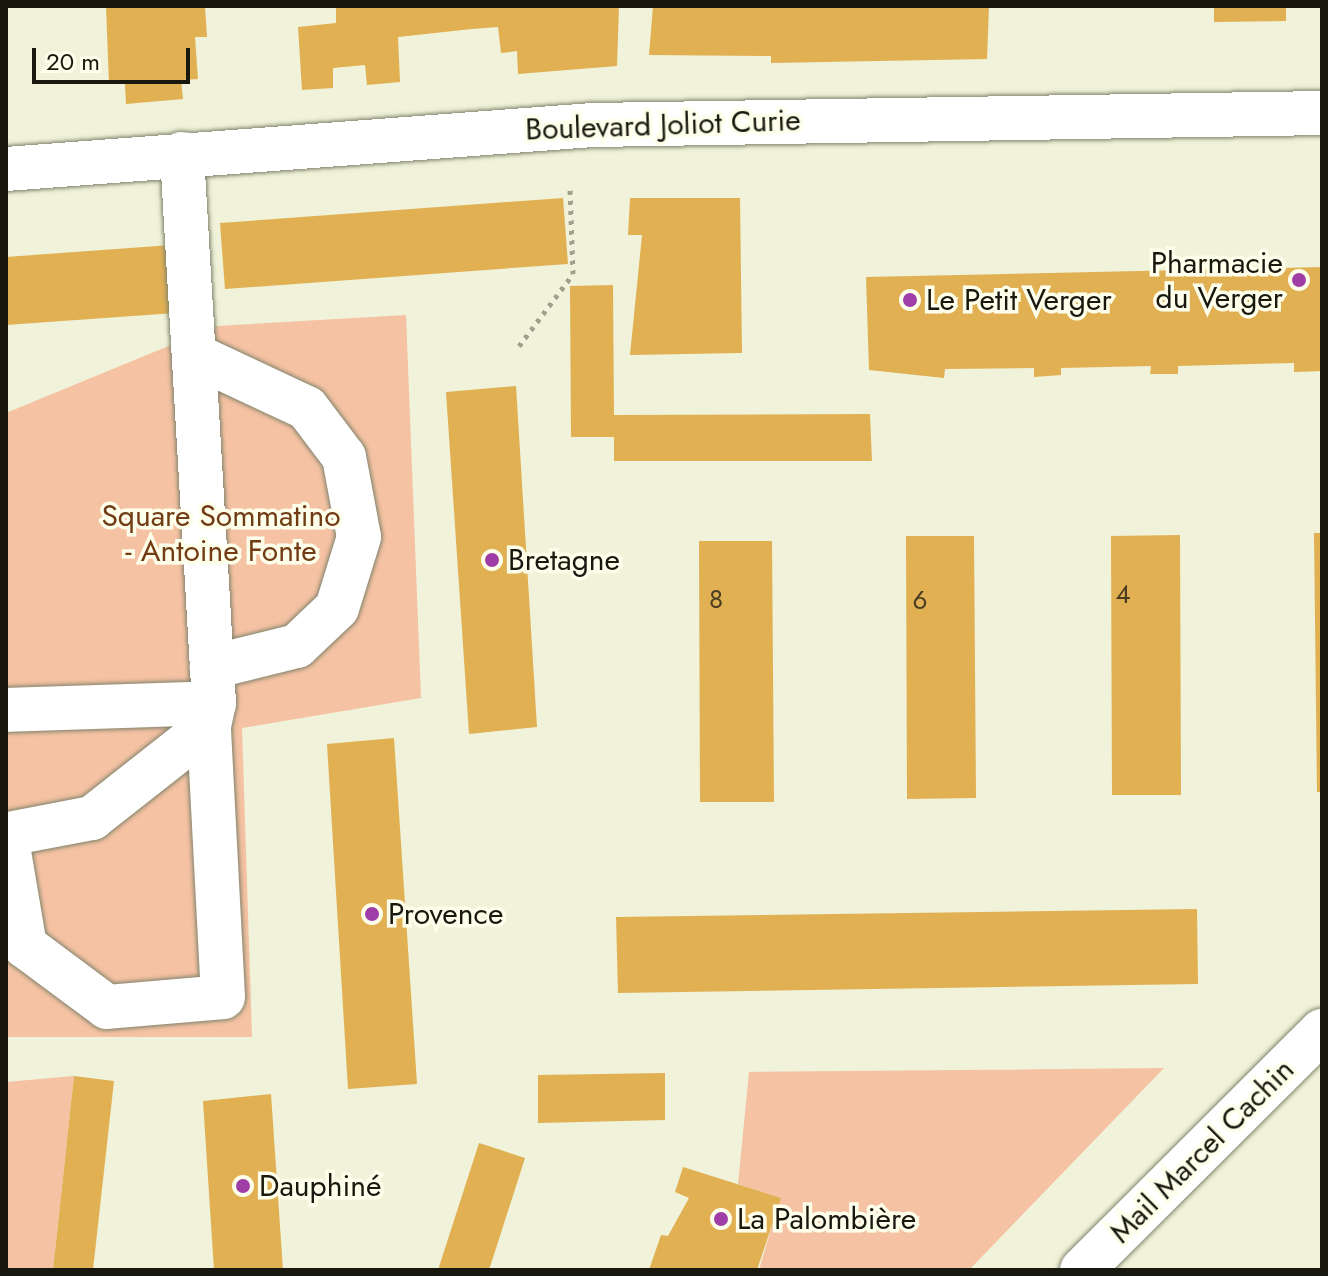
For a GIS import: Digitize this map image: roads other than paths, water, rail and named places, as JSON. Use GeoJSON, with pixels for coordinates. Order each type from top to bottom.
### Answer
{"type":"FeatureCollection","features":[{"type":"Feature","properties":{"kind":"street","name":"Boulevard Joliot Curie"},"geometry":{"type":"LineString","coordinates":[[6,169],[593,125],[1322,113]]}},
{"type":"Feature","properties":{"kind":"street"},"geometry":{"type":"LineString","coordinates":[[182,154],[198,357],[212,698],[223,997],[107,1007],[25,946],[7,834],[92,818],[212,698],[297,646],[337,608],[359,537],[344,457],[307,408],[198,357]]}},
{"type":"Feature","properties":{"kind":"street"},"geometry":{"type":"LineString","coordinates":[[6,710],[212,698]]}},
{"type":"Feature","properties":{"kind":"street","name":"Mail Marcel Cachin"},"geometry":{"type":"LineString","coordinates":[[1082,1270],[1322,1031]]}},
{"type":"Feature","properties":{"kind":"place","name":"Pharmacie du Verger"},"geometry":{"type":"Point","coordinates":[1299,280]}},
{"type":"Feature","properties":{"kind":"place","name":"Le Petit Verger"},"geometry":{"type":"Point","coordinates":[910,300]}},
{"type":"Feature","properties":{"kind":"place","name":"Bretagne"},"geometry":{"type":"Point","coordinates":[492,560]}},
{"type":"Feature","properties":{"kind":"place","name":"Provence"},"geometry":{"type":"Point","coordinates":[372,914]}},
{"type":"Feature","properties":{"kind":"place","name":"Dauphiné"},"geometry":{"type":"Point","coordinates":[243,1186]}},
{"type":"Feature","properties":{"kind":"place","name":"La Palombière"},"geometry":{"type":"Point","coordinates":[721,1219]}},
{"type":"Feature","properties":{"kind":"park label","name":"Square Sommatino - Antoine Fonte"},"geometry":{"type":"Point","coordinates":[221,533]}}]}
